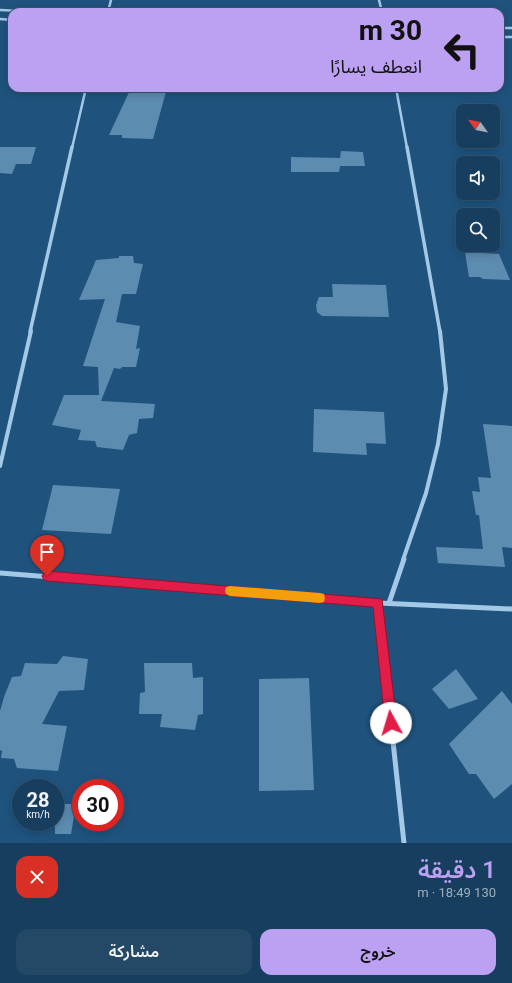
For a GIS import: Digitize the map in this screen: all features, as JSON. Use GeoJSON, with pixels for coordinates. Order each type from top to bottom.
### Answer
{"type":"FeatureCollection","features":[{"type":"Feature","properties":{"kind":"street"},"geometry":{"type":"LineString","coordinates":[[0,466],[85,92]]}},
{"type":"Feature","properties":{"kind":"street"},"geometry":{"type":"LineString","coordinates":[[389,603],[426,492],[438,444],[446,389],[441,336],[397,92]]}},
{"type":"Feature","properties":{"kind":"street"},"geometry":{"type":"LineString","coordinates":[[0,572],[378,603],[512,609]]}},
{"type":"Feature","properties":{"kind":"street"},"geometry":{"type":"LineString","coordinates":[[378,603],[404,843]]}},
{"type":"Feature","properties":{"kind":"building"},"geometry":{"type":"Polygon","coordinates":[[[129,92],[166,92],[153,139],[122,138],[122,135],[109,135],[129,92]]]}},
{"type":"Feature","properties":{"kind":"building"},"geometry":{"type":"Polygon","coordinates":[[[0,147],[36,147],[31,164],[16,164],[12,174],[0,173],[0,147]]]}},
{"type":"Feature","properties":{"kind":"building"},"geometry":{"type":"Polygon","coordinates":[[[341,151],[363,152],[365,166],[340,166],[339,172],[291,172],[291,157],[340,158],[341,151]]]}},
{"type":"Feature","properties":{"kind":"building"},"geometry":{"type":"Polygon","coordinates":[[[465,252],[499,254],[510,280],[483,279],[480,277],[469,277],[465,252]]]}},
{"type":"Feature","properties":{"kind":"building"},"geometry":{"type":"Polygon","coordinates":[[[119,256],[133,256],[134,263],[143,264],[136,294],[122,294],[116,322],[140,326],[136,349],[140,348],[136,367],[122,367],[120,369],[114,368],[101,401],[155,404],[153,418],[139,419],[137,433],[129,435],[123,450],[97,447],[95,441],[78,440],[81,430],[52,425],[64,395],[99,395],[98,367],[83,366],[105,299],[79,300],[96,260],[119,258],[119,256]]]}},
{"type":"Feature","properties":{"kind":"building"},"geometry":{"type":"Polygon","coordinates":[[[332,284],[386,285],[389,317],[322,316],[317,312],[316,305],[319,297],[333,297],[332,284]]]}},
{"type":"Feature","properties":{"kind":"building"},"geometry":{"type":"Polygon","coordinates":[[[314,409],[384,412],[386,444],[366,443],[367,455],[313,452],[314,409]]]}},
{"type":"Feature","properties":{"kind":"building"},"geometry":{"type":"Polygon","coordinates":[[[483,424],[512,426],[512,548],[502,547],[505,567],[438,563],[436,547],[483,549],[479,515],[476,515],[472,491],[480,492],[478,477],[491,478],[483,424]]]}},
{"type":"Feature","properties":{"kind":"building"},"geometry":{"type":"Polygon","coordinates":[[[53,485],[120,489],[111,534],[42,530],[53,485]]]}},
{"type":"Feature","properties":{"kind":"building"},"geometry":{"type":"Polygon","coordinates":[[[63,656],[88,659],[84,690],[59,691],[42,724],[67,726],[58,771],[17,768],[14,759],[1,758],[2,751],[0,750],[0,711],[12,677],[21,676],[25,663],[57,664],[63,656]]]}},
{"type":"Feature","properties":{"kind":"building"},"geometry":{"type":"Polygon","coordinates":[[[144,663],[192,663],[193,678],[203,677],[203,714],[198,715],[195,730],[160,727],[162,714],[139,714],[140,693],[145,692],[144,663]]]}},
{"type":"Feature","properties":{"kind":"building"},"geometry":{"type":"Polygon","coordinates":[[[456,669],[478,699],[449,709],[432,689],[456,669]]]}},
{"type":"Feature","properties":{"kind":"building"},"geometry":{"type":"Polygon","coordinates":[[[309,678],[314,790],[259,791],[259,679],[309,678]]]}},
{"type":"Feature","properties":{"kind":"building"},"geometry":{"type":"Polygon","coordinates":[[[502,691],[512,704],[512,784],[494,799],[476,774],[469,774],[449,744],[502,691]]]}},
{"type":"Feature","properties":{"kind":"building"},"geometry":{"type":"Polygon","coordinates":[[[64,804],[72,804],[71,834],[55,834],[55,831],[64,831],[64,804]]]}},
{"type":"Feature","properties":{"kind":"slow traffic"},"geometry":{"type":"LineString","coordinates":[[230,591],[320,598]]}},
{"type":"Feature","properties":{"kind":"route"},"geometry":{"type":"LineString","coordinates":[[47,576],[378,603],[391,723]]}}]}
